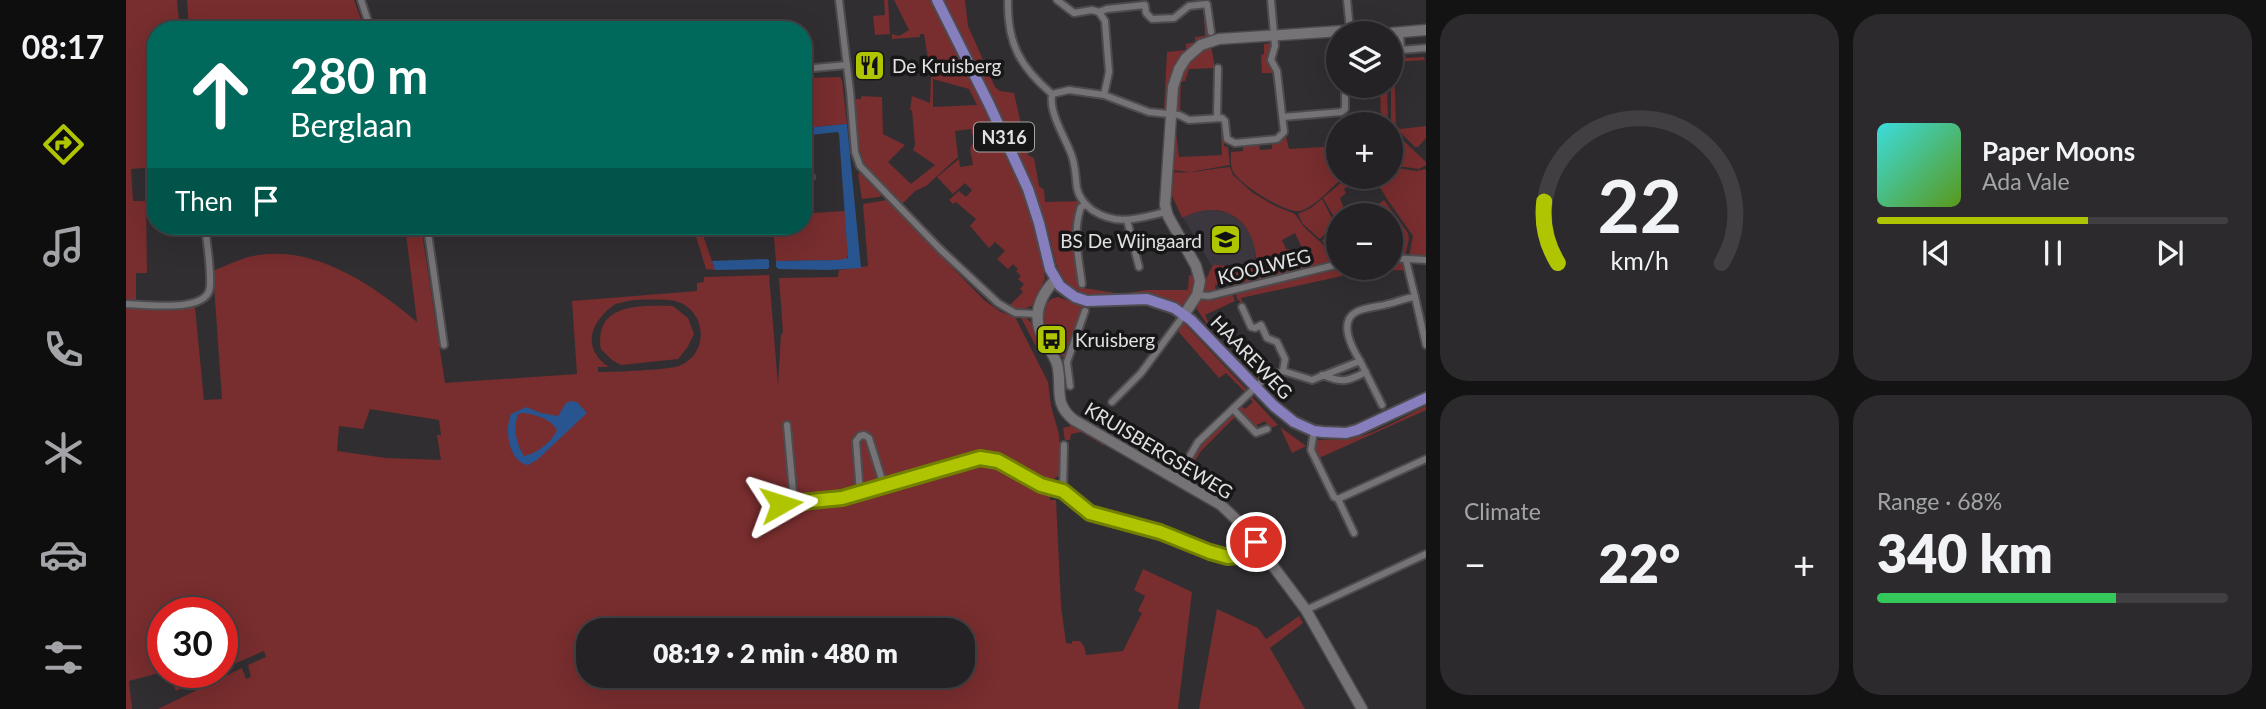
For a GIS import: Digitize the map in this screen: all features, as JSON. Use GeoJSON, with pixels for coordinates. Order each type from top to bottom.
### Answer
{"type":"FeatureCollection","features":[{"type":"Feature","properties":{"kind":"main road","name":"N316"},"geometry":{"type":"LineString","coordinates":[[937,0],[1028,189],[1055,279]]}},
{"type":"Feature","properties":{"kind":"main road","name":"HAAREWEG"},"geometry":{"type":"LineString","coordinates":[[1055,279],[1067,292],[1081,300],[1104,302],[1147,299],[1164,303],[1184,315],[1284,415],[1314,431],[1335,433],[1357,430],[1426,398]]}},
{"type":"Feature","properties":{"kind":"street"},"geometry":{"type":"LineString","coordinates":[[361,0],[368,21]]}},
{"type":"Feature","properties":{"kind":"street"},"geometry":{"type":"LineString","coordinates":[[839,0],[855,152],[863,172],[998,303],[1015,313],[1037,314],[1042,296],[1055,279]]}},
{"type":"Feature","properties":{"kind":"street"},"geometry":{"type":"LineString","coordinates":[[1008,0],[1012,43],[1021,62],[1052,94]]}},
{"type":"Feature","properties":{"kind":"street"},"geometry":{"type":"LineString","coordinates":[[1057,0],[1074,13],[1092,10],[1104,16],[1109,72],[1104,95]]}},
{"type":"Feature","properties":{"kind":"street"},"geometry":{"type":"LineString","coordinates":[[1052,94],[1069,89],[1104,95],[1149,112],[1179,115],[1189,120],[1222,117],[1227,139],[1235,143],[1280,138],[1284,132],[1277,71],[1271,60],[1275,46],[1271,0]]}},
{"type":"Feature","properties":{"kind":"street"},"geometry":{"type":"LineString","coordinates":[[1347,0],[1349,21]]}},
{"type":"Feature","properties":{"kind":"street"},"geometry":{"type":"LineString","coordinates":[[1099,12],[1145,3],[1148,17],[1174,18],[1189,6],[1207,2],[1211,32]]}},
{"type":"Feature","properties":{"kind":"street"},"geometry":{"type":"LineString","coordinates":[[1403,32],[1426,30]]}},
{"type":"Feature","properties":{"kind":"street"},"geometry":{"type":"LineString","coordinates":[[1112,402],[1136,379],[1197,295],[1199,281],[1196,266],[1166,212],[1171,115],[1175,78],[1182,63],[1201,45],[1219,39],[1326,32]]}},
{"type":"Feature","properties":{"kind":"street"},"geometry":{"type":"LineString","coordinates":[[1403,50],[1426,48]]}},
{"type":"Feature","properties":{"kind":"street"},"geometry":{"type":"LineString","coordinates":[[812,68],[847,65]]}},
{"type":"Feature","properties":{"kind":"street"},"geometry":{"type":"LineString","coordinates":[[1217,118],[1218,68]]}},
{"type":"Feature","properties":{"kind":"street"},"geometry":{"type":"LineString","coordinates":[[1052,94],[1054,112],[1075,163],[1077,189],[1086,205],[1108,218],[1127,220],[1166,212]]}},
{"type":"Feature","properties":{"kind":"street"},"geometry":{"type":"LineString","coordinates":[[1283,117],[1340,112],[1345,109],[1346,98]]}},
{"type":"Feature","properties":{"kind":"street"},"geometry":{"type":"LineString","coordinates":[[1082,284],[1076,234],[1080,207],[1086,205]]}},
{"type":"Feature","properties":{"kind":"street"},"geometry":{"type":"LineString","coordinates":[[1127,220],[1139,267]]}},
{"type":"Feature","properties":{"kind":"street"},"geometry":{"type":"LineString","coordinates":[[126,304],[183,305],[204,300],[210,287],[206,235]]}},
{"type":"Feature","properties":{"kind":"street"},"geometry":{"type":"LineString","coordinates":[[427,235],[444,345]]}},
{"type":"Feature","properties":{"kind":"street"},"geometry":{"type":"LineString","coordinates":[[1403,260],[1426,260]]}},
{"type":"Feature","properties":{"kind":"street"},"geometry":{"type":"LineString","coordinates":[[1406,260],[1426,345]]}},
{"type":"Feature","properties":{"kind":"street","name":"KOOLWEG"},"geometry":{"type":"LineString","coordinates":[[1197,295],[1209,296],[1326,267]]}},
{"type":"Feature","properties":{"kind":"street"},"geometry":{"type":"LineString","coordinates":[[1382,405],[1353,351],[1346,327],[1349,317],[1364,309],[1415,297]]}},
{"type":"Feature","properties":{"kind":"street"},"geometry":{"type":"LineString","coordinates":[[1242,307],[1251,327],[1261,325],[1267,338],[1277,342],[1286,359],[1283,371]]}},
{"type":"Feature","properties":{"kind":"street"},"geometry":{"type":"LineString","coordinates":[[1070,386],[1063,369],[1086,311]]}},
{"type":"Feature","properties":{"kind":"street","name":"KRUISBERGSEWEG"},"geometry":{"type":"LineString","coordinates":[[1037,314],[1039,330],[1063,369],[1061,404],[1071,418],[1221,505],[1243,526],[1306,610],[1362,709]]}},
{"type":"Feature","properties":{"kind":"street"},"geometry":{"type":"LineString","coordinates":[[1176,480],[1198,442],[1264,380],[1283,371],[1312,380],[1360,361]]}},
{"type":"Feature","properties":{"kind":"street"},"geometry":{"type":"LineString","coordinates":[[1322,375],[1347,381],[1366,372]]}},
{"type":"Feature","properties":{"kind":"street"},"geometry":{"type":"LineString","coordinates":[[1233,409],[1256,433],[1267,429]]}},
{"type":"Feature","properties":{"kind":"street"},"geometry":{"type":"LineString","coordinates":[[787,425],[793,503]]}},
{"type":"Feature","properties":{"kind":"street"},"geometry":{"type":"LineString","coordinates":[[1314,431],[1311,450],[1354,533]]}},
{"type":"Feature","properties":{"kind":"street"},"geometry":{"type":"LineString","coordinates":[[860,493],[856,442],[860,436],[869,438],[884,486]]}},
{"type":"Feature","properties":{"kind":"street"},"geometry":{"type":"LineString","coordinates":[[1063,491],[1064,445]]}},
{"type":"Feature","properties":{"kind":"street"},"geometry":{"type":"LineString","coordinates":[[781,504],[860,493],[980,458],[998,461],[1041,485],[1063,491],[1090,513],[1160,532],[1219,555],[1236,556],[1256,542]]}},
{"type":"Feature","properties":{"kind":"street"},"geometry":{"type":"LineString","coordinates":[[1338,499],[1426,458]]}},
{"type":"Feature","properties":{"kind":"street"},"geometry":{"type":"LineString","coordinates":[[1306,610],[1426,554]]}},
{"type":"Feature","properties":{"kind":"shaded area"},"geometry":{"type":"Polygon","coordinates":[[[126,0],[177,0],[179,21],[147,21],[147,168],[131,169],[133,201],[146,201],[147,273],[136,273],[136,300],[126,300],[126,0]]]}},
{"type":"Feature","properties":{"kind":"shaded area"},"geometry":{"type":"Polygon","coordinates":[[[187,0],[354,0],[362,21],[188,21],[187,0]]]}},
{"type":"Feature","properties":{"kind":"shaded area"},"geometry":{"type":"Polygon","coordinates":[[[884,0],[888,0],[890,34],[875,35],[873,16],[885,15],[884,0]]]}},
{"type":"Feature","properties":{"kind":"shaded area"},"geometry":{"type":"Polygon","coordinates":[[[894,0],[930,0],[938,16],[946,24],[998,132],[976,132],[972,135],[971,129],[955,131],[958,157],[902,204],[864,163],[858,136],[855,99],[861,99],[861,96],[882,97],[883,134],[905,145],[888,162],[911,184],[935,165],[913,150],[915,145],[910,110],[912,96],[930,103],[931,77],[924,34],[920,34],[920,37],[892,39],[892,34],[899,36],[909,30],[894,0]],[[933,79],[933,107],[977,105],[969,89],[933,79]]]}},
{"type":"Feature","properties":{"kind":"shaded area"},"geometry":{"type":"Polygon","coordinates":[[[942,0],[965,0],[968,26],[995,87],[1000,91],[1014,93],[1028,155],[1034,158],[1045,202],[1081,201],[1073,231],[1080,285],[1122,294],[1147,290],[1188,290],[1189,275],[1196,276],[1189,301],[1181,306],[1153,296],[1089,295],[1077,290],[1063,277],[1046,225],[1022,168],[942,0]]]}},
{"type":"Feature","properties":{"kind":"shaded area"},"geometry":{"type":"Polygon","coordinates":[[[1206,12],[1212,38],[1190,49],[1167,109],[1160,111],[1164,109],[1167,52],[1186,50],[1186,44],[1195,42],[1195,37],[1205,36],[1206,12]]]}},
{"type":"Feature","properties":{"kind":"shaded area"},"geometry":{"type":"Polygon","coordinates":[[[1272,43],[1268,59],[1273,73],[1262,73],[1261,55],[1264,54],[1264,44],[1272,43]]]}},
{"type":"Feature","properties":{"kind":"shaded area"},"geometry":{"type":"Polygon","coordinates":[[[1211,45],[1215,68],[1189,69],[1185,81],[1181,82],[1180,112],[1175,112],[1179,80],[1186,64],[1211,45]]]}},
{"type":"Feature","properties":{"kind":"shaded area"},"geometry":{"type":"Polygon","coordinates":[[[1403,53],[1406,58],[1424,57],[1425,60],[1403,61],[1403,53]]]}},
{"type":"Feature","properties":{"kind":"shaded area"},"geometry":{"type":"Polygon","coordinates":[[[840,77],[847,124],[812,127],[812,78],[840,77]]]}},
{"type":"Feature","properties":{"kind":"shaded area"},"geometry":{"type":"Polygon","coordinates":[[[1380,98],[1387,98],[1388,112],[1381,112],[1380,98]]]}},
{"type":"Feature","properties":{"kind":"shaded area"},"geometry":{"type":"Polygon","coordinates":[[[1391,98],[1395,98],[1396,112],[1391,112],[1391,98]]]}},
{"type":"Feature","properties":{"kind":"shaded area"},"geometry":{"type":"Polygon","coordinates":[[[1426,126],[1426,138],[1415,147],[1403,135],[1403,129],[1426,126]]]}},
{"type":"Feature","properties":{"kind":"shaded area"},"geometry":{"type":"Polygon","coordinates":[[[1174,132],[1179,157],[1222,155],[1223,132],[1230,165],[1190,172],[1171,170],[1174,132]]]}},
{"type":"Feature","properties":{"kind":"shaded area"},"geometry":{"type":"Polygon","coordinates":[[[1000,136],[1021,182],[1038,237],[1045,279],[1032,306],[1021,310],[1006,305],[1010,305],[1023,292],[1020,289],[1024,284],[1018,279],[1021,276],[1016,271],[1018,269],[1013,264],[1008,269],[997,259],[1005,251],[995,242],[989,248],[970,226],[976,219],[956,202],[953,204],[949,200],[959,191],[966,197],[972,190],[965,183],[953,194],[937,177],[959,159],[960,167],[973,165],[970,149],[976,137],[1000,136]]]}},
{"type":"Feature","properties":{"kind":"shaded area"},"geometry":{"type":"Polygon","coordinates":[[[1286,136],[1289,149],[1326,147],[1326,189],[1331,189],[1318,201],[1300,211],[1285,208],[1255,192],[1239,178],[1231,166],[1231,152],[1243,151],[1243,145],[1259,144],[1260,150],[1272,149],[1272,143],[1281,141],[1286,136]]]}},
{"type":"Feature","properties":{"kind":"shaded area"},"geometry":{"type":"Polygon","coordinates":[[[1403,140],[1426,162],[1426,165],[1419,169],[1403,167],[1403,140]]]}},
{"type":"Feature","properties":{"kind":"shaded area"},"geometry":{"type":"Polygon","coordinates":[[[1230,167],[1233,175],[1253,193],[1295,214],[1304,227],[1326,247],[1326,265],[1312,269],[1295,233],[1282,240],[1286,249],[1299,250],[1306,270],[1234,288],[1231,281],[1215,285],[1216,293],[1205,293],[1204,283],[1213,265],[1256,266],[1255,250],[1244,225],[1224,212],[1197,212],[1182,218],[1170,191],[1171,172],[1230,167]]]}},
{"type":"Feature","properties":{"kind":"shaded area"},"geometry":{"type":"Polygon","coordinates":[[[1403,169],[1426,169],[1426,258],[1409,256],[1413,236],[1403,222],[1403,203],[1390,203],[1381,189],[1403,189],[1403,169]]]}},
{"type":"Feature","properties":{"kind":"shaded area"},"geometry":{"type":"Polygon","coordinates":[[[860,173],[881,195],[880,197],[862,199],[860,173]]]}},
{"type":"Feature","properties":{"kind":"shaded area"},"geometry":{"type":"Polygon","coordinates":[[[1334,189],[1344,189],[1346,193],[1340,198],[1342,203],[1326,203],[1323,198],[1334,189]]]}},
{"type":"Feature","properties":{"kind":"shaded area"},"geometry":{"type":"Polygon","coordinates":[[[1322,199],[1326,207],[1326,233],[1320,239],[1303,224],[1298,214],[1322,199]]]}},
{"type":"Feature","properties":{"kind":"shaded area"},"geometry":{"type":"Polygon","coordinates":[[[887,200],[984,300],[1001,312],[1015,317],[1048,382],[1059,434],[1062,472],[1049,482],[1050,492],[1055,494],[1050,494],[1050,500],[1056,500],[1061,606],[1066,643],[1080,641],[1086,655],[1123,651],[1142,613],[1138,611],[1145,596],[1134,590],[1143,569],[1192,592],[1178,709],[158,709],[201,688],[238,688],[238,670],[242,668],[246,679],[251,677],[248,665],[266,657],[264,651],[238,662],[238,597],[147,597],[147,676],[129,681],[132,709],[126,709],[126,308],[195,308],[204,400],[222,399],[213,271],[253,256],[298,256],[320,262],[362,282],[417,322],[406,235],[422,235],[445,383],[577,374],[572,301],[697,291],[697,283],[704,282],[704,277],[769,275],[778,385],[783,333],[779,278],[838,277],[839,270],[868,266],[863,204],[887,200]],[[670,300],[626,301],[615,305],[597,323],[592,337],[597,356],[609,367],[598,367],[598,372],[672,367],[690,359],[700,340],[697,319],[682,303],[670,300]],[[370,409],[363,429],[339,426],[337,451],[386,458],[441,460],[437,435],[441,435],[439,420],[370,409]]]}},
{"type":"Feature","properties":{"kind":"shaded area","name":"BS De Wijngaard"},"geometry":{"type":"Polygon","coordinates":[[[1209,209],[1229,213],[1250,232],[1256,267],[1211,265],[1183,217],[1209,209]]]}},
{"type":"Feature","properties":{"kind":"shaded area"},"geometry":{"type":"Polygon","coordinates":[[[812,211],[845,211],[848,255],[846,260],[776,261],[774,235],[812,235],[812,211]]]}},
{"type":"Feature","properties":{"kind":"shaded area"},"geometry":{"type":"Polygon","coordinates":[[[1403,226],[1409,239],[1403,256],[1403,226]]]}},
{"type":"Feature","properties":{"kind":"shaded area"},"geometry":{"type":"Polygon","coordinates":[[[696,235],[703,235],[715,270],[706,269],[696,235]]]}},
{"type":"Feature","properties":{"kind":"shaded area"},"geometry":{"type":"Polygon","coordinates":[[[1326,269],[1326,279],[1241,298],[1244,305],[1237,299],[1236,293],[1326,269]]]}},
{"type":"Feature","properties":{"kind":"shaded area"},"geometry":{"type":"Polygon","coordinates":[[[1232,293],[1235,301],[1205,315],[1213,331],[1256,375],[1281,366],[1278,370],[1259,379],[1209,327],[1196,308],[1201,299],[1232,293]]]}},
{"type":"Feature","properties":{"kind":"shaded area"},"geometry":{"type":"Polygon","coordinates":[[[1058,297],[1089,308],[1088,311],[1080,313],[1066,359],[1061,356],[1060,349],[1049,332],[1046,333],[1043,325],[1044,306],[1051,299],[1058,297]]]}},
{"type":"Feature","properties":{"kind":"shaded area"},"geometry":{"type":"Polygon","coordinates":[[[673,306],[688,318],[694,334],[678,359],[621,365],[601,349],[601,334],[612,315],[634,307],[673,306]]]}},
{"type":"Feature","properties":{"kind":"shaded area"},"geometry":{"type":"Polygon","coordinates":[[[1020,316],[1025,317],[1033,326],[1039,342],[1038,350],[1020,316]]]}},
{"type":"Feature","properties":{"kind":"shaded area"},"geometry":{"type":"Polygon","coordinates":[[[1183,322],[1247,390],[1245,392],[1226,373],[1219,378],[1177,330],[1183,322]]]}},
{"type":"Feature","properties":{"kind":"shaded area"},"geometry":{"type":"Polygon","coordinates":[[[1250,395],[1278,425],[1269,429],[1265,421],[1257,425],[1258,431],[1239,411],[1240,405],[1245,409],[1253,402],[1248,397],[1250,395]]]}},
{"type":"Feature","properties":{"kind":"shaded area"},"geometry":{"type":"Polygon","coordinates":[[[1426,406],[1426,410],[1317,459],[1314,441],[1362,436],[1426,406]]]}},
{"type":"Feature","properties":{"kind":"shaded area"},"geometry":{"type":"Polygon","coordinates":[[[1229,415],[1236,416],[1201,451],[1184,479],[1181,478],[1199,445],[1229,415]]]}},
{"type":"Feature","properties":{"kind":"shaded area"},"geometry":{"type":"Polygon","coordinates":[[[1075,425],[1105,443],[1103,445],[1081,432],[1071,434],[1070,440],[1065,440],[1063,428],[1075,425]]]}},
{"type":"Feature","properties":{"kind":"shaded area"},"geometry":{"type":"Polygon","coordinates":[[[1280,427],[1306,446],[1292,453],[1280,427]]]}},
{"type":"Feature","properties":{"kind":"shaded area"},"geometry":{"type":"Polygon","coordinates":[[[1217,609],[1258,628],[1266,639],[1299,616],[1303,623],[1270,648],[1305,709],[1199,709],[1217,609]]]}},
{"type":"Feature","properties":{"kind":"water"},"geometry":{"type":"Polygon","coordinates":[[[847,124],[861,268],[829,270],[776,267],[776,261],[848,258],[839,134],[812,135],[812,127],[847,124]]]}},
{"type":"Feature","properties":{"kind":"water"},"geometry":{"type":"Polygon","coordinates":[[[769,260],[767,269],[715,270],[712,261],[769,260]]]}},
{"type":"Feature","properties":{"kind":"water"},"geometry":{"type":"Polygon","coordinates":[[[577,402],[587,413],[537,460],[528,465],[522,463],[512,452],[508,436],[511,414],[526,407],[558,416],[566,403],[577,402]],[[518,414],[516,430],[517,441],[524,456],[543,447],[557,430],[547,420],[518,414]]]}},
{"type":"Feature","properties":{"kind":"place","name":"De Kruisberg"},"geometry":{"type":"Point","coordinates":[869,65]}},
{"type":"Feature","properties":{"kind":"place","name":"BS De Wijngaard"},"geometry":{"type":"Point","coordinates":[1225,240]}},
{"type":"Feature","properties":{"kind":"place","name":"Kruisberg"},"geometry":{"type":"Point","coordinates":[1052,339]}},
{"type":"Feature","properties":{"kind":"route"},"geometry":{"type":"LineString","coordinates":[[781,504],[842,498],[980,458],[998,461],[1041,485],[1063,491],[1090,513],[1160,532],[1210,552],[1228,557],[1236,556],[1256,542]]}}]}
